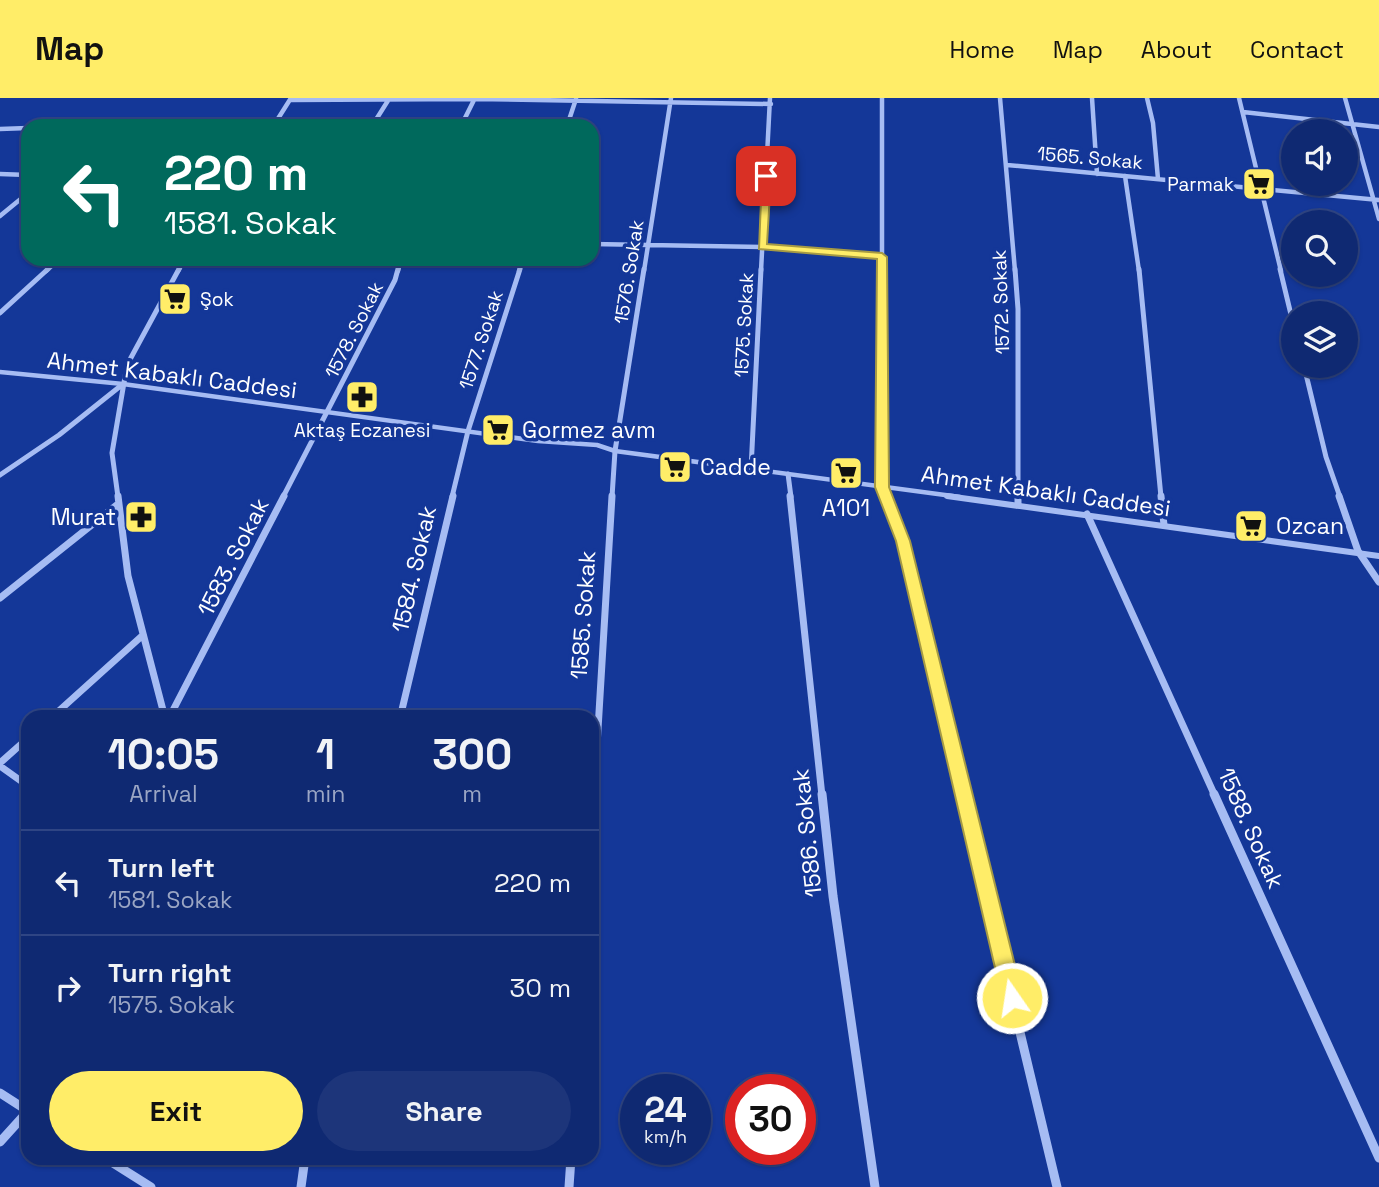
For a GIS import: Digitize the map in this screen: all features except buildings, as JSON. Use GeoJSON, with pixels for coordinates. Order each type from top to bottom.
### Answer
{"type":"FeatureCollection","features":[{"type":"Feature","properties":{"kind":"street"},"geometry":{"type":"LineString","coordinates":[[464,119],[475,98]]}},
{"type":"Feature","properties":{"kind":"street"},"geometry":{"type":"LineString","coordinates":[[882,98],[882,487],[903,541],[1057,1187]]}},
{"type":"Feature","properties":{"kind":"street","name":"1572. Sokak"},"geometry":{"type":"LineString","coordinates":[[1000,98],[1018,309],[1018,505]]}},
{"type":"Feature","properties":{"kind":"street"},"geometry":{"type":"LineString","coordinates":[[1093,98],[1097,174]]}},
{"type":"Feature","properties":{"kind":"street"},"geometry":{"type":"LineString","coordinates":[[1147,98],[1153,123],[1158,179]]}},
{"type":"Feature","properties":{"kind":"street"},"geometry":{"type":"LineString","coordinates":[[1239,98],[1288,301]]}},
{"type":"Feature","properties":{"kind":"street"},"geometry":{"type":"LineString","coordinates":[[1345,98],[1351,119]]}},
{"type":"Feature","properties":{"kind":"street"},"geometry":{"type":"LineString","coordinates":[[278,119],[290,99],[771,101]]}},
{"type":"Feature","properties":{"kind":"street"},"geometry":{"type":"LineString","coordinates":[[376,119],[389,99]]}},
{"type":"Feature","properties":{"kind":"street"},"geometry":{"type":"LineString","coordinates":[[569,119],[576,99]]}},
{"type":"Feature","properties":{"kind":"street","name":"1576. Sokak"},"geometry":{"type":"LineString","coordinates":[[615,451],[671,100]]}},
{"type":"Feature","properties":{"kind":"street","name":"1575. Sokak"},"geometry":{"type":"LineString","coordinates":[[751,469],[771,101]]}},
{"type":"Feature","properties":{"kind":"street"},"geometry":{"type":"LineString","coordinates":[[1243,112],[1307,119]]}},
{"type":"Feature","properties":{"kind":"street"},"geometry":{"type":"LineString","coordinates":[[1358,125],[1379,127]]}},
{"type":"Feature","properties":{"kind":"street"},"geometry":{"type":"LineString","coordinates":[[1,130],[21,129]]}},
{"type":"Feature","properties":{"kind":"street"},"geometry":{"type":"LineString","coordinates":[[1358,141],[1379,219]]}},
{"type":"Feature","properties":{"kind":"street","name":"1565. Sokak"},"geometry":{"type":"LineString","coordinates":[[1007,165],[1376,200]]}},
{"type":"Feature","properties":{"kind":"street"},"geometry":{"type":"LineString","coordinates":[[0,174],[21,175]]}},
{"type":"Feature","properties":{"kind":"street"},"geometry":{"type":"LineString","coordinates":[[1125,176],[1134,224],[1164,525]]}},
{"type":"Feature","properties":{"kind":"street"},"geometry":{"type":"LineString","coordinates":[[0,216],[21,199]]}},
{"type":"Feature","properties":{"kind":"street"},"geometry":{"type":"LineString","coordinates":[[599,244],[762,247],[882,257]]}},
{"type":"Feature","properties":{"kind":"street"},"geometry":{"type":"LineString","coordinates":[[0,313],[51,266]]}},
{"type":"Feature","properties":{"kind":"street"},"geometry":{"type":"LineString","coordinates":[[165,710],[128,576],[112,453],[127,365],[181,266]]}},
{"type":"Feature","properties":{"kind":"street","name":"1578. Sokak"},"geometry":{"type":"LineString","coordinates":[[328,412],[395,281],[399,266]]}},
{"type":"Feature","properties":{"kind":"street","name":"1577. Sokak"},"geometry":{"type":"LineString","coordinates":[[468,431],[521,266]]}},
{"type":"Feature","properties":{"kind":"street","name":"Ahmet Kabaklı Caddesi"},"geometry":{"type":"LineString","coordinates":[[0,372],[123,384],[538,441],[597,445],[615,451],[1379,556]]}},
{"type":"Feature","properties":{"kind":"street"},"geometry":{"type":"LineString","coordinates":[[1307,378],[1326,457],[1358,551],[1379,582]]}},
{"type":"Feature","properties":{"kind":"street"},"geometry":{"type":"LineString","coordinates":[[0,475],[59,435],[123,384]]}},
{"type":"Feature","properties":{"kind":"street","name":"1583. Sokak"},"geometry":{"type":"LineString","coordinates":[[171,710],[328,412]]}},
{"type":"Feature","properties":{"kind":"street","name":"1584. Sokak"},"geometry":{"type":"LineString","coordinates":[[402,710],[468,431]]}},
{"type":"Feature","properties":{"kind":"street","name":"1585. Sokak"},"geometry":{"type":"LineString","coordinates":[[599,711],[615,451]]}},
{"type":"Feature","properties":{"kind":"street","name":"1586. Sokak"},"geometry":{"type":"LineString","coordinates":[[788,474],[833,896],[875,1187]]}},
{"type":"Feature","properties":{"kind":"street"},"geometry":{"type":"LineString","coordinates":[[0,598],[118,504]]}},
{"type":"Feature","properties":{"kind":"street","name":"1588. Sokak"},"geometry":{"type":"LineString","coordinates":[[1087,514],[1379,1158]]}},
{"type":"Feature","properties":{"kind":"street"},"geometry":{"type":"LineString","coordinates":[[60,710],[143,635]]}},
{"type":"Feature","properties":{"kind":"street"},"geometry":{"type":"LineString","coordinates":[[21,745],[0,765],[21,781]]}},
{"type":"Feature","properties":{"kind":"street"},"geometry":{"type":"LineString","coordinates":[[0,1093],[21,1106]]}},
{"type":"Feature","properties":{"kind":"street"},"geometry":{"type":"LineString","coordinates":[[0,1142],[21,1119]]}},
{"type":"Feature","properties":{"kind":"street"},"geometry":{"type":"LineString","coordinates":[[116,1165],[151,1187]]}},
{"type":"Feature","properties":{"kind":"street"},"geometry":{"type":"LineString","coordinates":[[301,1187],[304,1165]]}},
{"type":"Feature","properties":{"kind":"street"},"geometry":{"type":"LineString","coordinates":[[569,1187],[571,1165]]}},
{"type":"Feature","properties":{"kind":"place","name":"Parmak"},"geometry":{"type":"Point","coordinates":[1259,184]}},
{"type":"Feature","properties":{"kind":"place","name":"Şok"},"geometry":{"type":"Point","coordinates":[175,299]}},
{"type":"Feature","properties":{"kind":"place","name":"Aktaş Eczanesi"},"geometry":{"type":"Point","coordinates":[362,397]}},
{"type":"Feature","properties":{"kind":"place","name":"Gormez avm"},"geometry":{"type":"Point","coordinates":[498,430]}},
{"type":"Feature","properties":{"kind":"place","name":"Cadde"},"geometry":{"type":"Point","coordinates":[675,467]}},
{"type":"Feature","properties":{"kind":"place","name":"A101"},"geometry":{"type":"Point","coordinates":[846,473]}},
{"type":"Feature","properties":{"kind":"place","name":"Murat"},"geometry":{"type":"Point","coordinates":[141,517]}},
{"type":"Feature","properties":{"kind":"place","name":"Ozcan"},"geometry":{"type":"Point","coordinates":[1251,526]}},
{"type":"Feature","properties":{"kind":"route"},"geometry":{"type":"LineString","coordinates":[[766,176],[762,247],[882,257],[882,487],[903,541],[1012,998]]}}]}
